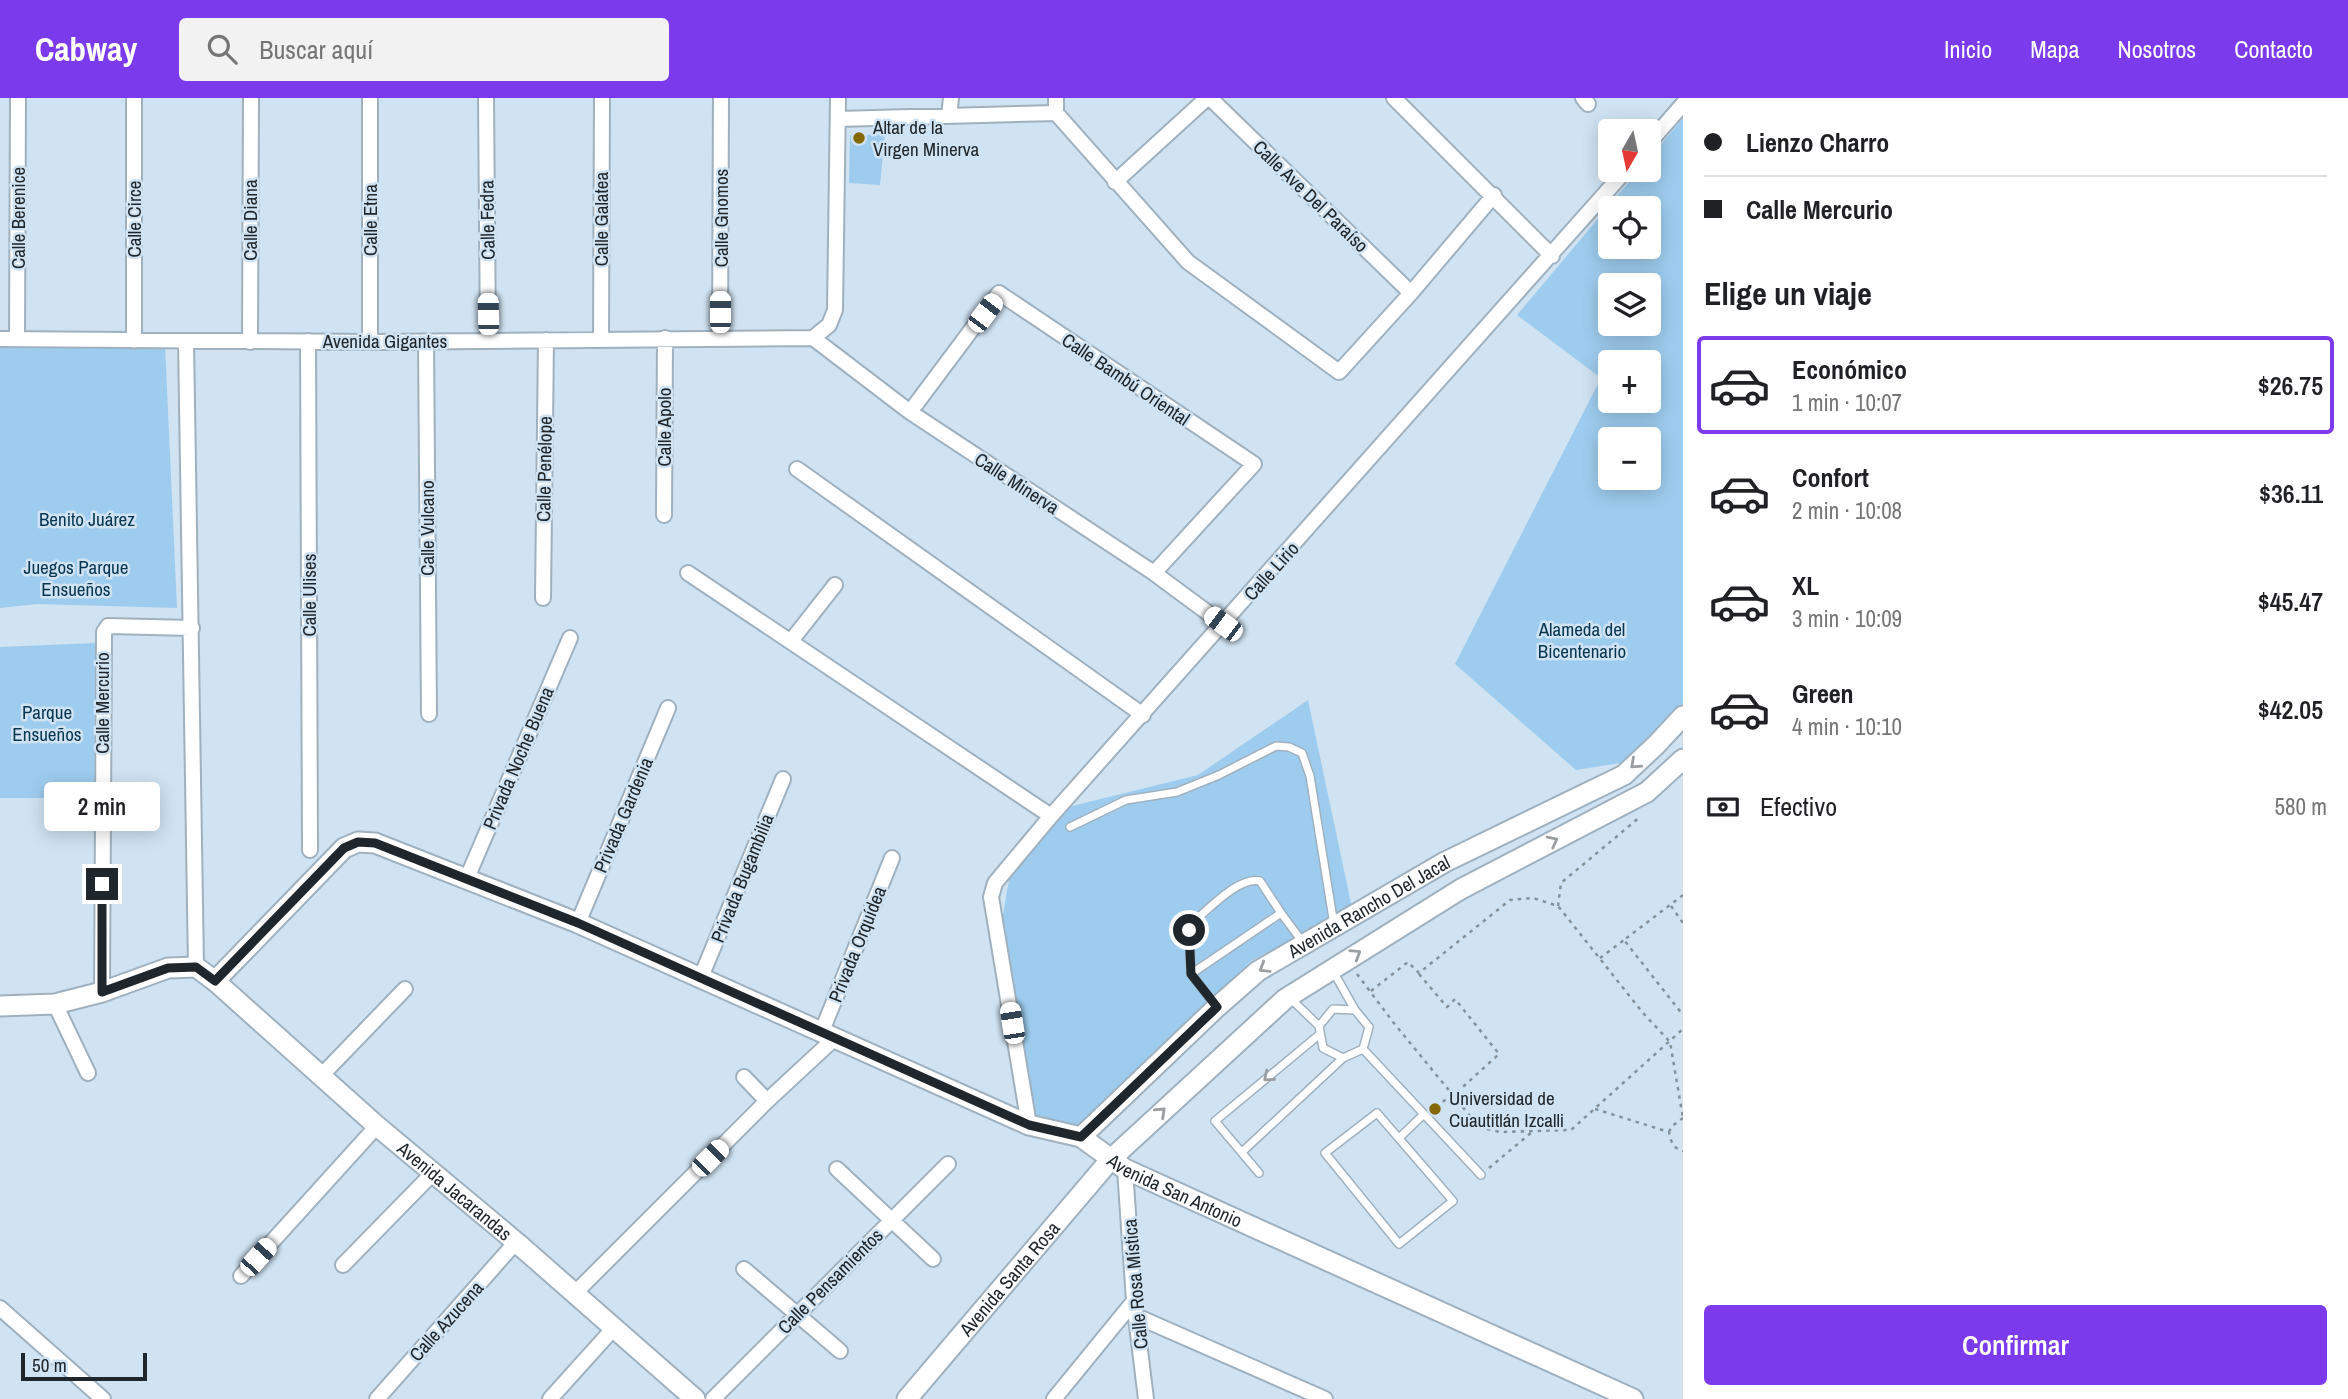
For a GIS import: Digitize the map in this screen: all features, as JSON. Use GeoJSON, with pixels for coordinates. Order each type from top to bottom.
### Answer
{"type":"FeatureCollection","features":[{"type":"Feature","properties":{"kind":"street","name":"Calle Berenice"},"geometry":{"type":"LineString","coordinates":[[17,339],[18,98]]}},
{"type":"Feature","properties":{"kind":"street","name":"Calle Circe"},"geometry":{"type":"LineString","coordinates":[[134,98],[134,341]]}},
{"type":"Feature","properties":{"kind":"street","name":"Calle Diana"},"geometry":{"type":"LineString","coordinates":[[250,342],[251,98]]}},
{"type":"Feature","properties":{"kind":"street","name":"Calle Etna"},"geometry":{"type":"LineString","coordinates":[[370,98],[370,342]]}},
{"type":"Feature","properties":{"kind":"street","name":"Calle Fedra"},"geometry":{"type":"LineString","coordinates":[[486,98],[488,341]]}},
{"type":"Feature","properties":{"kind":"street","name":"Calle Galatea"},"geometry":{"type":"LineString","coordinates":[[601,339],[602,98]]}},
{"type":"Feature","properties":{"kind":"street","name":"Calle Gnomos"},"geometry":{"type":"LineString","coordinates":[[720,339],[721,98]]}},
{"type":"Feature","properties":{"kind":"street"},"geometry":{"type":"LineString","coordinates":[[813,338],[829,326],[835,310],[838,98]]}},
{"type":"Feature","properties":{"kind":"street"},"geometry":{"type":"LineString","coordinates":[[950,116],[951,98]]}},
{"type":"Feature","properties":{"kind":"street"},"geometry":{"type":"LineString","coordinates":[[1115,182],[1209,98]]}},
{"type":"Feature","properties":{"kind":"street","name":"Calle Ave Del Paraíso"},"geometry":{"type":"LineString","coordinates":[[1209,98],[1411,293]]}},
{"type":"Feature","properties":{"kind":"street"},"geometry":{"type":"LineString","coordinates":[[1394,98],[1494,195],[1552,256]]}},
{"type":"Feature","properties":{"kind":"street"},"geometry":{"type":"LineString","coordinates":[[1661,129],[1683,104]]}},
{"type":"Feature","properties":{"kind":"street"},"geometry":{"type":"LineString","coordinates":[[838,119],[950,116],[1056,105],[1115,182],[1188,261],[1339,372],[1411,293],[1494,195]]}},
{"type":"Feature","properties":{"kind":"street","name":"Calle Lirio"},"geometry":{"type":"LineString","coordinates":[[1029,1125],[992,889],[1051,816],[1616,182]]}},
{"type":"Feature","properties":{"kind":"street","name":"Calle Bambú Oriental"},"geometry":{"type":"LineString","coordinates":[[910,412],[999,293],[1254,464],[1154,573]]}},
{"type":"Feature","properties":{"kind":"street","name":"Calle Apolo"},"geometry":{"type":"LineString","coordinates":[[664,515],[665,338]]}},
{"type":"Feature","properties":{"kind":"street","name":"Avenida Gigantes"},"geometry":{"type":"LineString","coordinates":[[0,339],[426,342],[813,338]]}},
{"type":"Feature","properties":{"kind":"street","name":"Calle Minerva"},"geometry":{"type":"LineString","coordinates":[[813,338],[910,412],[1154,573],[1223,624]]}},
{"type":"Feature","properties":{"kind":"street","name":"Calle Penélope"},"geometry":{"type":"LineString","coordinates":[[543,598],[546,340]]}},
{"type":"Feature","properties":{"kind":"street"},"geometry":{"type":"LineString","coordinates":[[0,1006],[55,1004],[102,992],[168,968],[196,967],[186,341]]}},
{"type":"Feature","properties":{"kind":"street","name":"Calle Ulises"},"geometry":{"type":"LineString","coordinates":[[308,341],[310,849]]}},
{"type":"Feature","properties":{"kind":"street","name":"Calle Vulcano"},"geometry":{"type":"LineString","coordinates":[[426,342],[429,714]]}},
{"type":"Feature","properties":{"kind":"street"},"geometry":{"type":"LineString","coordinates":[[797,469],[1143,715]]}},
{"type":"Feature","properties":{"kind":"street"},"geometry":{"type":"LineString","coordinates":[[688,573],[1051,816]]}},
{"type":"Feature","properties":{"kind":"street"},"geometry":{"type":"LineString","coordinates":[[791,642],[835,585]]}},
{"type":"Feature","properties":{"kind":"street","name":"Calle Mercurio"},"geometry":{"type":"LineString","coordinates":[[102,992],[104,632],[108,626],[192,628]]}},
{"type":"Feature","properties":{"kind":"street","name":"Privada Noche Buena"},"geometry":{"type":"LineString","coordinates":[[467,878],[570,638]]}},
{"type":"Feature","properties":{"kind":"street","name":"Privada Gardenia"},"geometry":{"type":"LineString","coordinates":[[578,923],[668,708]]}},
{"type":"Feature","properties":{"kind":"street","name":"Avenida Rancho Del Jacal"},"geometry":{"type":"LineString","coordinates":[[1081,1137],[1258,971],[1445,862],[1623,775],[1656,746],[1683,716]]}},
{"type":"Feature","properties":{"kind":"street","name":"Avenida Rancho Del Jacal"},"geometry":{"type":"LineString","coordinates":[[1118,1164],[1288,997],[1461,889],[1647,792],[1683,760]]}},
{"type":"Feature","properties":{"kind":"street","name":"Privada Bugambilia"},"geometry":{"type":"LineString","coordinates":[[701,977],[783,779]]}},
{"type":"Feature","properties":{"kind":"street","name":"Avenida San Antonio"},"geometry":{"type":"LineString","coordinates":[[215,981],[344,848],[358,842],[375,843],[578,923],[1029,1125],[1081,1137],[1118,1164],[1633,1399]]}},
{"type":"Feature","properties":{"kind":"street","name":"Privada Orquídea"},"geometry":{"type":"LineString","coordinates":[[829,1034],[892,858]]}},
{"type":"Feature","properties":{"kind":"street"},"geometry":{"type":"LineString","coordinates":[[1445,862],[1461,889]]}},
{"type":"Feature","properties":{"kind":"street","name":"Avenida Jacarandas"},"geometry":{"type":"LineString","coordinates":[[196,967],[377,1126],[516,1242],[685,1396]]}},
{"type":"Feature","properties":{"kind":"street"},"geometry":{"type":"LineString","coordinates":[[321,1076],[405,989]]}},
{"type":"Feature","properties":{"kind":"street"},"geometry":{"type":"LineString","coordinates":[[55,1004],[88,1073]]}},
{"type":"Feature","properties":{"kind":"street"},"geometry":{"type":"LineString","coordinates":[[574,1294],[767,1101],[829,1034]]}},
{"type":"Feature","properties":{"kind":"street"},"geometry":{"type":"LineString","coordinates":[[744,1077],[767,1101]]}},
{"type":"Feature","properties":{"kind":"street"},"geometry":{"type":"LineString","coordinates":[[241,1276],[377,1126]]}},
{"type":"Feature","properties":{"kind":"street","name":"Calle Pensamientos"},"geometry":{"type":"LineString","coordinates":[[713,1399],[947,1164]]}},
{"type":"Feature","properties":{"kind":"street","name":"Calle Rosa Mística"},"geometry":{"type":"LineString","coordinates":[[1118,1164],[1146,1399]]}},
{"type":"Feature","properties":{"kind":"street","name":"Avenida Santa Rosa"},"geometry":{"type":"LineString","coordinates":[[907,1399],[1118,1164]]}},
{"type":"Feature","properties":{"kind":"street"},"geometry":{"type":"LineString","coordinates":[[837,1169],[933,1259]]}},
{"type":"Feature","properties":{"kind":"street"},"geometry":{"type":"LineString","coordinates":[[343,1265],[433,1173]]}},
{"type":"Feature","properties":{"kind":"street","name":"Calle Azucena"},"geometry":{"type":"LineString","coordinates":[[377,1399],[516,1242]]}},
{"type":"Feature","properties":{"kind":"street"},"geometry":{"type":"LineString","coordinates":[[744,1269],[840,1351]]}},
{"type":"Feature","properties":{"kind":"street"},"geometry":{"type":"LineString","coordinates":[[1054,1399],[1135,1301]]}},
{"type":"Feature","properties":{"kind":"street"},"geometry":{"type":"LineString","coordinates":[[0,1308],[103,1399]]}},
{"type":"Feature","properties":{"kind":"street"},"geometry":{"type":"LineString","coordinates":[[1136,1316],[1325,1399]]}},
{"type":"Feature","properties":{"kind":"street"},"geometry":{"type":"LineString","coordinates":[[550,1399],[613,1329]]}},
{"type":"Feature","properties":{"kind":"lane"},"geometry":{"type":"LineString","coordinates":[[1070,827],[1126,800],[1177,792],[1219,775],[1276,746],[1289,747],[1302,753],[1310,776],[1334,927]]}},
{"type":"Feature","properties":{"kind":"lane"},"geometry":{"type":"LineString","coordinates":[[1217,1007],[1191,974],[1189,930],[1192,922],[1240,884],[1252,879],[1260,881],[1304,944]]}},
{"type":"Feature","properties":{"kind":"lane"},"geometry":{"type":"LineString","coordinates":[[1191,974],[1281,913]]}},
{"type":"Feature","properties":{"kind":"lane"},"geometry":{"type":"LineString","coordinates":[[1339,965],[1355,1010],[1369,1027],[1363,1049]]}},
{"type":"Feature","properties":{"kind":"lane"},"geometry":{"type":"LineString","coordinates":[[1288,997],[1319,1030],[1323,1048],[1343,1058]]}},
{"type":"Feature","properties":{"kind":"lane"},"geometry":{"type":"LineString","coordinates":[[1259,1173],[1215,1121],[1319,1030],[1333,1009],[1355,1010]]}},
{"type":"Feature","properties":{"kind":"lane"},"geometry":{"type":"LineString","coordinates":[[1242,1152],[1343,1058],[1363,1049]]}},
{"type":"Feature","properties":{"kind":"lane"},"geometry":{"type":"LineString","coordinates":[[1363,1049],[1481,1175]]}},
{"type":"Feature","properties":{"kind":"lane"},"geometry":{"type":"LineString","coordinates":[[1377,1113],[1399,1138],[1453,1200],[1399,1244],[1325,1153],[1377,1113]]}},
{"type":"Feature","properties":{"kind":"lane"},"geometry":{"type":"LineString","coordinates":[[1399,1138],[1424,1114]]}},
{"type":"Feature","properties":{"kind":"path"},"geometry":{"type":"LineString","coordinates":[[1558,906],[1561,883],[1641,817]]}},
{"type":"Feature","properties":{"kind":"path"},"geometry":{"type":"LineString","coordinates":[[1600,958],[1683,895]]}},
{"type":"Feature","properties":{"kind":"path"},"geometry":{"type":"LineString","coordinates":[[1419,973],[1510,900],[1533,898],[1558,906],[1643,1013],[1670,1042],[1683,1118],[1672,1126],[1669,1132],[1671,1142],[1676,1149],[1683,1152]]}},
{"type":"Feature","properties":{"kind":"path"},"geometry":{"type":"LineString","coordinates":[[1670,905],[1683,923]]}},
{"type":"Feature","properties":{"kind":"path"},"geometry":{"type":"LineString","coordinates":[[1624,940],[1683,1015]]}},
{"type":"Feature","properties":{"kind":"path"},"geometry":{"type":"LineString","coordinates":[[1371,991],[1408,962],[1447,1007],[1455,999],[1499,1054],[1454,1095],[1424,1114]]}},
{"type":"Feature","properties":{"kind":"path"},"geometry":{"type":"LineString","coordinates":[[1339,965],[1371,991],[1479,1127],[1500,1132],[1571,1130],[1683,1029]]}},
{"type":"Feature","properties":{"kind":"path"},"geometry":{"type":"LineString","coordinates":[[1595,1109],[1669,1132]]}},
{"type":"Feature","properties":{"kind":"path"},"geometry":{"type":"LineString","coordinates":[[1481,1175],[1532,1132]]}},
{"type":"Feature","properties":{"kind":"green space","name":"Alameda del Bicentenario"},"geometry":{"type":"Polygon","coordinates":[[[1683,118],[1683,703],[1627,762],[1576,770],[1455,664],[1598,384],[1598,413],[1661,413],[1661,350],[1598,350],[1598,376],[1517,315],[1598,219],[1598,259],[1661,259],[1661,196],[1617,196],[1629,182],[1661,182],[1661,145],[1683,118]]]}},
{"type":"Feature","properties":{"kind":"green space"},"geometry":{"type":"Polygon","coordinates":[[[850,135],[885,135],[880,185],[849,183],[850,135]]]}},
{"type":"Feature","properties":{"kind":"green space","name":"Benito Juárez"},"geometry":{"type":"Polygon","coordinates":[[[0,343],[165,345],[177,608],[37,604],[0,608],[0,343]]]}},
{"type":"Feature","properties":{"kind":"green space","name":"Parque Ensueños"},"geometry":{"type":"Polygon","coordinates":[[[95,643],[94,798],[0,798],[0,647],[95,643]]]}},
{"type":"Feature","properties":{"kind":"green space"},"geometry":{"type":"Polygon","coordinates":[[[1308,700],[1352,908],[1251,961],[1075,1130],[1030,1117],[1000,932],[1010,874],[1064,808],[1198,775],[1308,700]]]}},
{"type":"Feature","properties":{"kind":"place","name":"Altar de la Virgen Minerva"},"geometry":{"type":"Point","coordinates":[859,138]}},
{"type":"Feature","properties":{"kind":"place","name":"Universidad de Cuautitlán Izcalli"},"geometry":{"type":"Point","coordinates":[1435,1109]}},
{"type":"Feature","properties":{"kind":"route"},"geometry":{"type":"LineString","coordinates":[[102,884],[102,992],[168,968],[196,967],[215,981],[344,848],[358,842],[375,843],[578,923],[1029,1125],[1081,1137],[1217,1007],[1191,974],[1189,930]]}},
{"type":"Feature","properties":{"kind":"park label","name":"Juegos Parque Ensueños"},"geometry":{"type":"Point","coordinates":[76,578]}}]}
